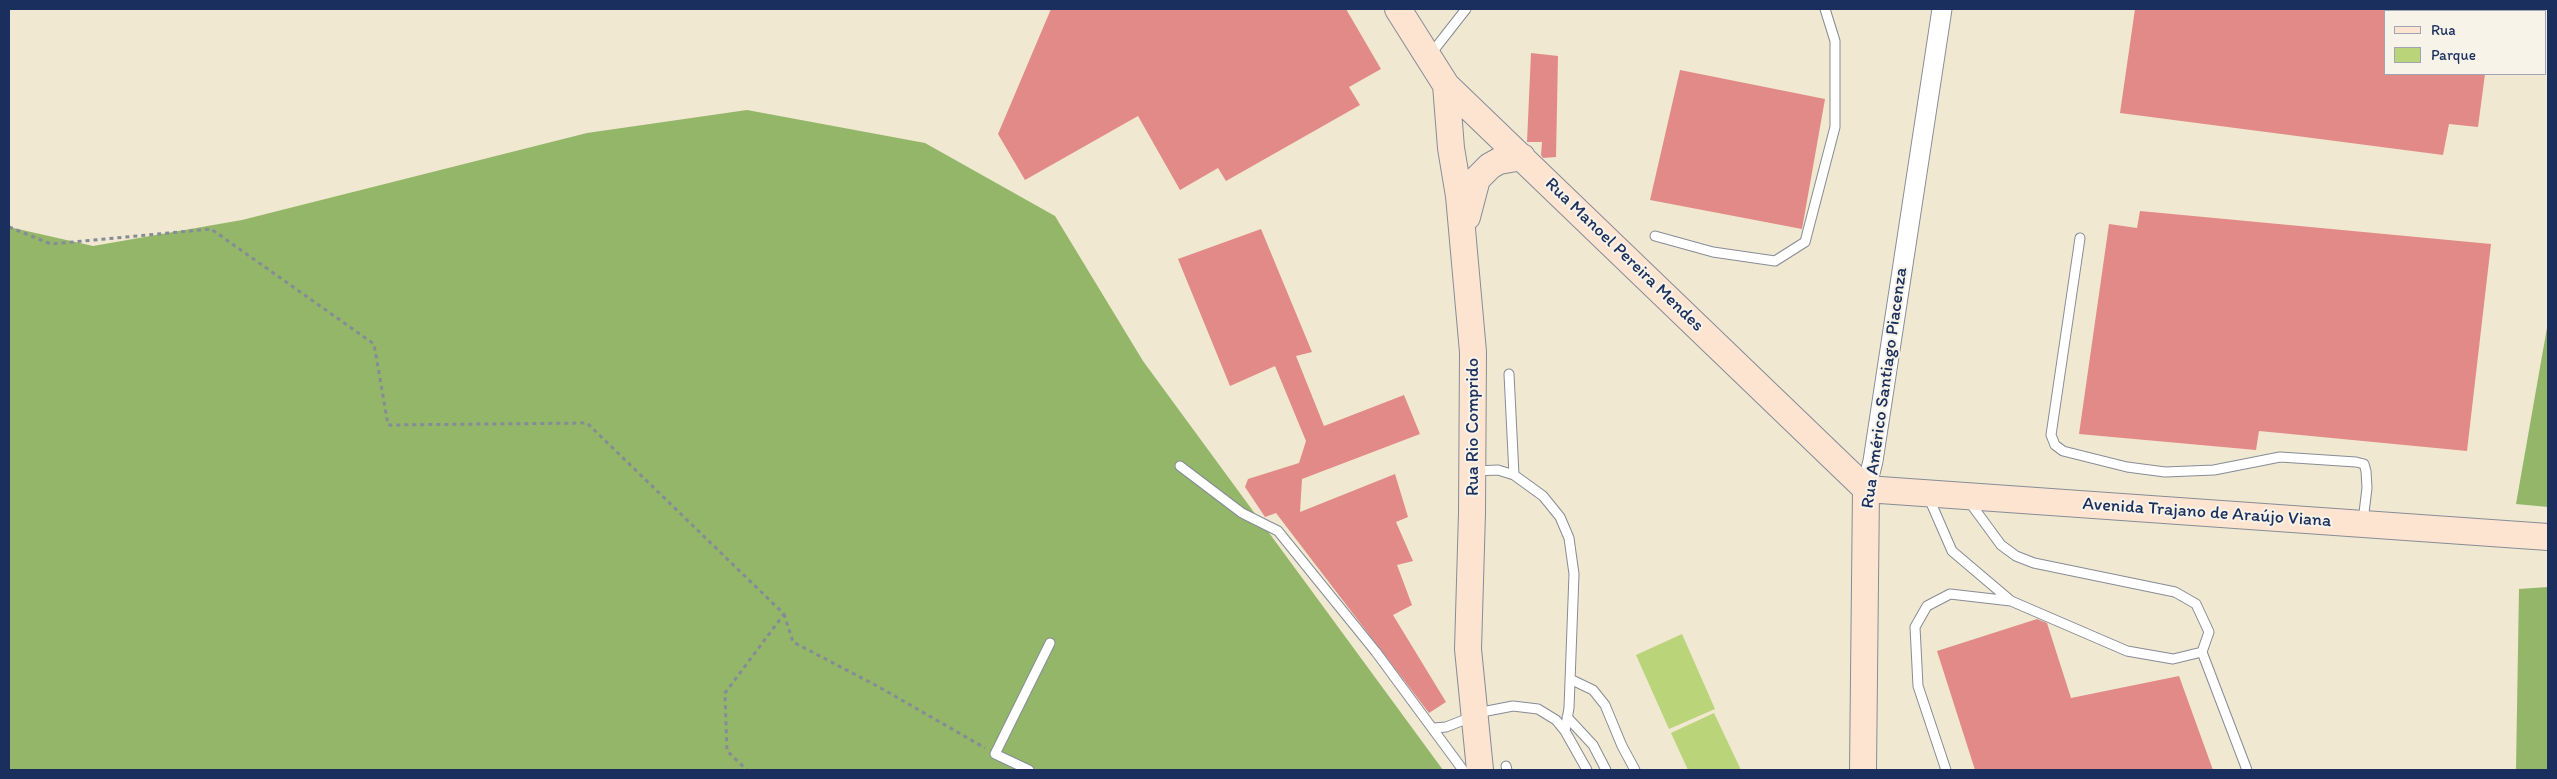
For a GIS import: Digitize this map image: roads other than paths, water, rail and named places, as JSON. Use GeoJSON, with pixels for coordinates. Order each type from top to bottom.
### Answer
{"type":"FeatureCollection","features":[{"type":"Feature","properties":{"kind":"street","name":"Rua Manoel Pereira Mendes"},"geometry":{"type":"LineString","coordinates":[[1398,9],[1446,85],[1866,489]]}},
{"type":"Feature","properties":{"kind":"street","name":"Rua Américo Santiago Piacenza"},"geometry":{"type":"LineString","coordinates":[[1863,770],[1866,489],[1873,461],[1942,9]]}},
{"type":"Feature","properties":{"kind":"street","name":"Rua Rio Comprido"},"geometry":{"type":"LineString","coordinates":[[1446,85],[1451,148],[1460,196],[1473,352],[1468,649],[1480,770]]}},
{"type":"Feature","properties":{"kind":"street"},"geometry":{"type":"LineString","coordinates":[[1463,237],[1477,179],[1490,166],[1499,161],[1522,157]]}},
{"type":"Feature","properties":{"kind":"street","name":"Avenida Trajano de Araújo Viana"},"geometry":{"type":"LineString","coordinates":[[1866,489],[2548,537]]}},
{"type":"Feature","properties":{"kind":"lane"},"geometry":{"type":"LineString","coordinates":[[1429,57],[1466,9]]}},
{"type":"Feature","properties":{"kind":"lane"},"geometry":{"type":"LineString","coordinates":[[1655,236],[1713,252],[1775,261],[1805,242],[1835,127],[1835,41],[1825,9]]}},
{"type":"Feature","properties":{"kind":"lane"},"geometry":{"type":"LineString","coordinates":[[2080,238],[2051,435],[2055,445],[2063,451],[2127,467],[2165,472],[2214,470],[2280,457],[2364,464],[2367,488],[2363,524]]}},
{"type":"Feature","properties":{"kind":"lane"},"geometry":{"type":"LineString","coordinates":[[1510,374],[1514,475]]}},
{"type":"Feature","properties":{"kind":"lane"},"geometry":{"type":"LineString","coordinates":[[1180,466],[1242,513],[1278,531],[1434,728],[1463,770]]}},
{"type":"Feature","properties":{"kind":"lane"},"geometry":{"type":"LineString","coordinates":[[1472,472],[1498,470],[1514,475],[1544,496],[1560,517],[1569,538],[1574,574],[1570,679],[1565,731]]}},
{"type":"Feature","properties":{"kind":"lane"},"geometry":{"type":"LineString","coordinates":[[1927,493],[1952,551],[2011,601]]}},
{"type":"Feature","properties":{"kind":"lane"},"geometry":{"type":"LineString","coordinates":[[1964,496],[2001,545],[2016,556],[2034,563],[2175,592],[2196,604],[2209,632],[2202,652],[2248,770]]}},
{"type":"Feature","properties":{"kind":"lane"},"geometry":{"type":"LineString","coordinates":[[1946,770],[1918,686],[1916,627],[1926,606],[1950,594],[2011,601],[2127,651],[2173,659],[2202,652]]}},
{"type":"Feature","properties":{"kind":"lane"},"geometry":{"type":"LineString","coordinates":[[1029,770],[994,754],[1050,644]]}},
{"type":"Feature","properties":{"kind":"lane"},"geometry":{"type":"LineString","coordinates":[[1570,679],[1593,690],[1605,705],[1622,746],[1635,770]]}},
{"type":"Feature","properties":{"kind":"lane"},"geometry":{"type":"LineString","coordinates":[[1434,728],[1465,720],[1474,714],[1513,706],[1538,709],[1556,720],[1565,731],[1586,770]]}},
{"type":"Feature","properties":{"kind":"lane"},"geometry":{"type":"LineString","coordinates":[[1567,717],[1593,745],[1606,770]]}}]}
